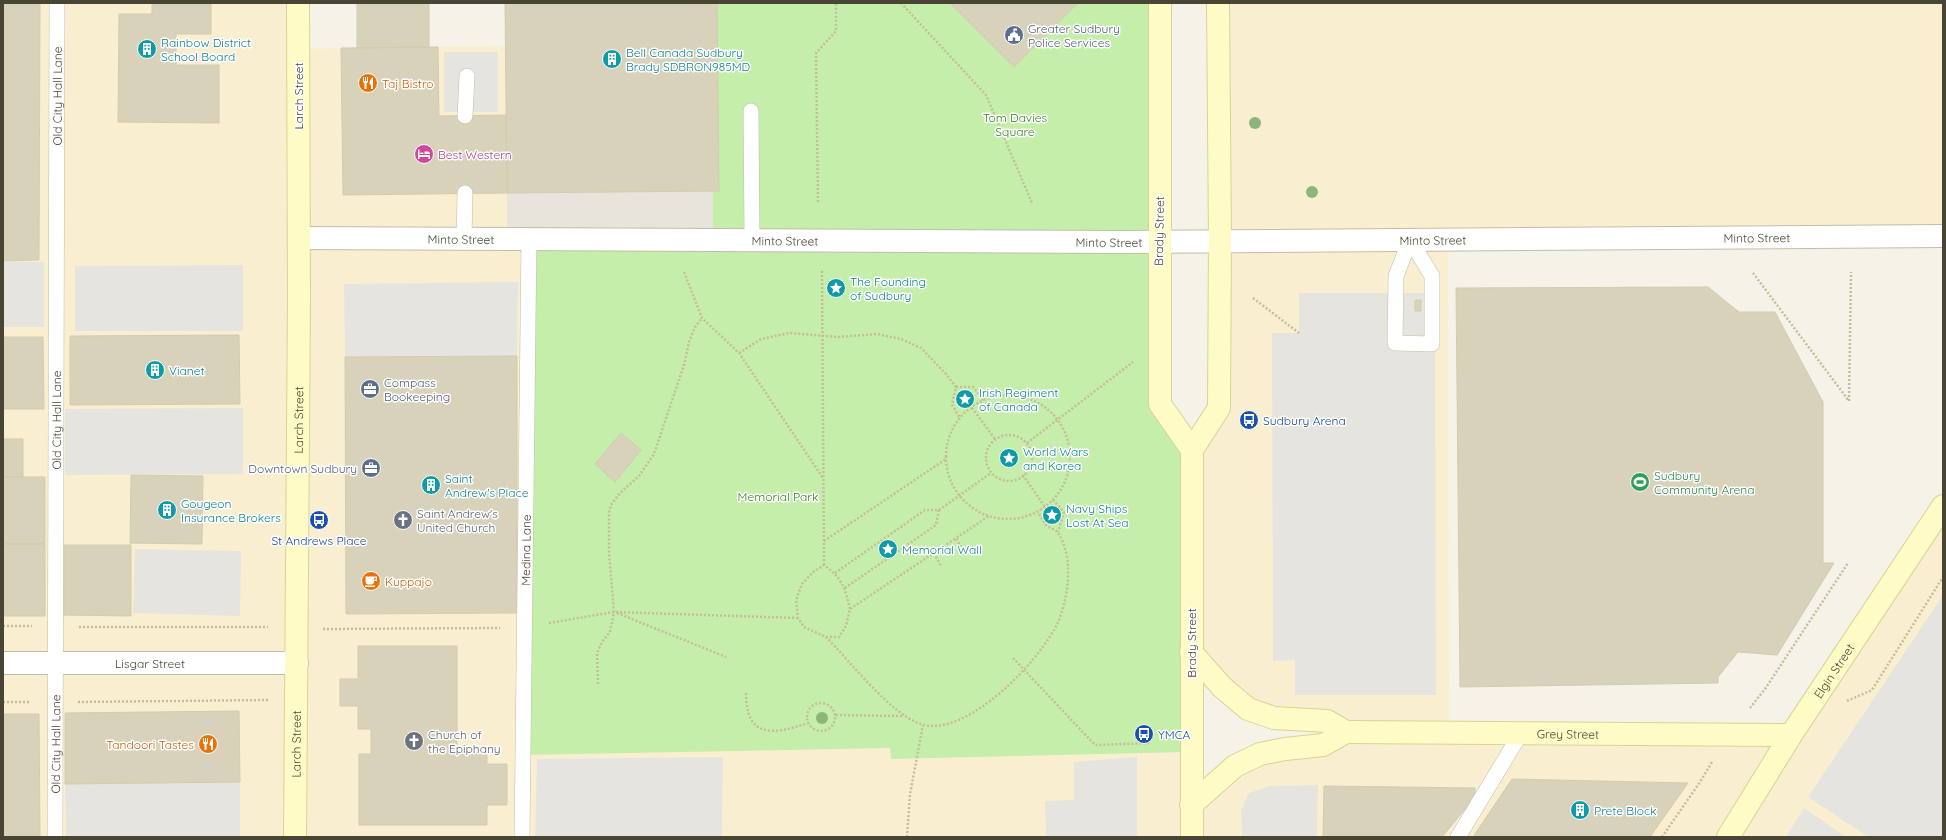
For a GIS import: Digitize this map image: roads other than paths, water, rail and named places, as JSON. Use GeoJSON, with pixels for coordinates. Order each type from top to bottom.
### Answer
{"type":"FeatureCollection","features":[{"type":"Feature","properties":{"kind":"main road","name":"Larch Street"},"geometry":{"type":"LineString","coordinates":[[295,837],[299,238],[298,3]]}},
{"type":"Feature","properties":{"kind":"main road","name":"Brady Street"},"geometry":{"type":"LineString","coordinates":[[1160,3],[1160,404],[1192,450],[1192,837]]}},
{"type":"Feature","properties":{"kind":"main road"},"geometry":{"type":"LineString","coordinates":[[1192,450],[1219,408],[1220,241],[1218,3]]}},
{"type":"Feature","properties":{"kind":"main road","name":"Elgin Street"},"geometry":{"type":"LineString","coordinates":[[1728,837],[1791,735],[1943,506]]}},
{"type":"Feature","properties":{"kind":"main road"},"geometry":{"type":"LineString","coordinates":[[1191,652],[1222,688],[1248,709],[1274,718],[1327,721],[1346,732]]}},
{"type":"Feature","properties":{"kind":"main road"},"geometry":{"type":"LineString","coordinates":[[1191,805],[1235,766],[1260,754],[1286,749],[1323,745],[1346,732]]}},
{"type":"Feature","properties":{"kind":"main road","name":"Grey Street"},"geometry":{"type":"LineString","coordinates":[[1346,732],[1791,735]]}},
{"type":"Feature","properties":{"kind":"street","name":"Minto Street"},"geometry":{"type":"LineString","coordinates":[[299,238],[1159,242],[1943,236]]}},
{"type":"Feature","properties":{"kind":"street","name":"Lisgar Street"},"geometry":{"type":"LineString","coordinates":[[3,664],[296,664]]}},
{"type":"Feature","properties":{"kind":"lane","name":"Old City Hall Lane"},"geometry":{"type":"LineString","coordinates":[[55,837],[57,3]]}},
{"type":"Feature","properties":{"kind":"lane"},"geometry":{"type":"LineString","coordinates":[[466,76],[466,116]]}},
{"type":"Feature","properties":{"kind":"lane"},"geometry":{"type":"LineString","coordinates":[[751,111],[752,240]]}},
{"type":"Feature","properties":{"kind":"lane"},"geometry":{"type":"LineString","coordinates":[[464,238],[465,193]]}},
{"type":"Feature","properties":{"kind":"lane","name":"Medina Lane"},"geometry":{"type":"LineString","coordinates":[[522,837],[529,239]]}},
{"type":"Feature","properties":{"kind":"lane"},"geometry":{"type":"LineString","coordinates":[[1410,240],[1432,276],[1432,344],[1395,343],[1396,276],[1410,240]]}},
{"type":"Feature","properties":{"kind":"lane"},"geometry":{"type":"LineString","coordinates":[[1458,837],[1521,733]]}},
{"type":"Feature","properties":{"kind":"place","name":"Greater Sudbury Police Services"},"geometry":{"type":"Point","coordinates":[1014,35]}},
{"type":"Feature","properties":{"kind":"place","name":"Rainbow District School Board"},"geometry":{"type":"Point","coordinates":[147,49]}},
{"type":"Feature","properties":{"kind":"place","name":"Bell Canada Sudbury Brady SDBRON985MD"},"geometry":{"type":"Point","coordinates":[612,59]}},
{"type":"Feature","properties":{"kind":"place","name":"Taj Bistro"},"geometry":{"type":"Point","coordinates":[368,83]}},
{"type":"Feature","properties":{"kind":"place","name":"Best Western"},"geometry":{"type":"Point","coordinates":[424,154]}},
{"type":"Feature","properties":{"kind":"place","name":"The Founding of Sudbury"},"geometry":{"type":"Point","coordinates":[836,288]}},
{"type":"Feature","properties":{"kind":"place","name":"Vianet"},"geometry":{"type":"Point","coordinates":[155,370]}},
{"type":"Feature","properties":{"kind":"place","name":"Compass Bookeeping"},"geometry":{"type":"Point","coordinates":[370,389]}},
{"type":"Feature","properties":{"kind":"place","name":"Irish Regiment of Canada"},"geometry":{"type":"Point","coordinates":[965,399]}},
{"type":"Feature","properties":{"kind":"place","name":"Sudbury Arena"},"geometry":{"type":"Point","coordinates":[1249,420]}},
{"type":"Feature","properties":{"kind":"place","name":"World Wars and Korea"},"geometry":{"type":"Point","coordinates":[1009,458]}},
{"type":"Feature","properties":{"kind":"place","name":"Downtown Sudbury"},"geometry":{"type":"Point","coordinates":[371,468]}},
{"type":"Feature","properties":{"kind":"place","name":"Sudbury Community Arena"},"geometry":{"type":"Point","coordinates":[1640,482]}},
{"type":"Feature","properties":{"kind":"place","name":"Saint Andrew's Place"},"geometry":{"type":"Point","coordinates":[431,485]}},
{"type":"Feature","properties":{"kind":"place","name":"Gougeon Insurance Brokers"},"geometry":{"type":"Point","coordinates":[167,510]}},
{"type":"Feature","properties":{"kind":"place","name":"Navy Ships Lost At Sea"},"geometry":{"type":"Point","coordinates":[1052,515]}},
{"type":"Feature","properties":{"kind":"place","name":"St Andrews Place"},"geometry":{"type":"Point","coordinates":[319,520]}},
{"type":"Feature","properties":{"kind":"place","name":"Saint Andrew's United Church"},"geometry":{"type":"Point","coordinates":[403,520]}},
{"type":"Feature","properties":{"kind":"place","name":"Memorial Wall"},"geometry":{"type":"Point","coordinates":[888,549]}},
{"type":"Feature","properties":{"kind":"place","name":"Kuppajo"},"geometry":{"type":"Point","coordinates":[371,581]}},
{"type":"Feature","properties":{"kind":"place","name":"YMCA"},"geometry":{"type":"Point","coordinates":[1144,734]}},
{"type":"Feature","properties":{"kind":"place","name":"Church of the Epiphany"},"geometry":{"type":"Point","coordinates":[414,741]}},
{"type":"Feature","properties":{"kind":"place","name":"Tandoori Tastes"},"geometry":{"type":"Point","coordinates":[208,744]}},
{"type":"Feature","properties":{"kind":"place","name":"Prete Block"},"geometry":{"type":"Point","coordinates":[1580,810]}},
{"type":"Feature","properties":{"kind":"park label","name":"Tom Davies Square"},"geometry":{"type":"Point","coordinates":[1015,124]}},
{"type":"Feature","properties":{"kind":"park label","name":"Memorial Park"},"geometry":{"type":"Point","coordinates":[778,496]}}]}
